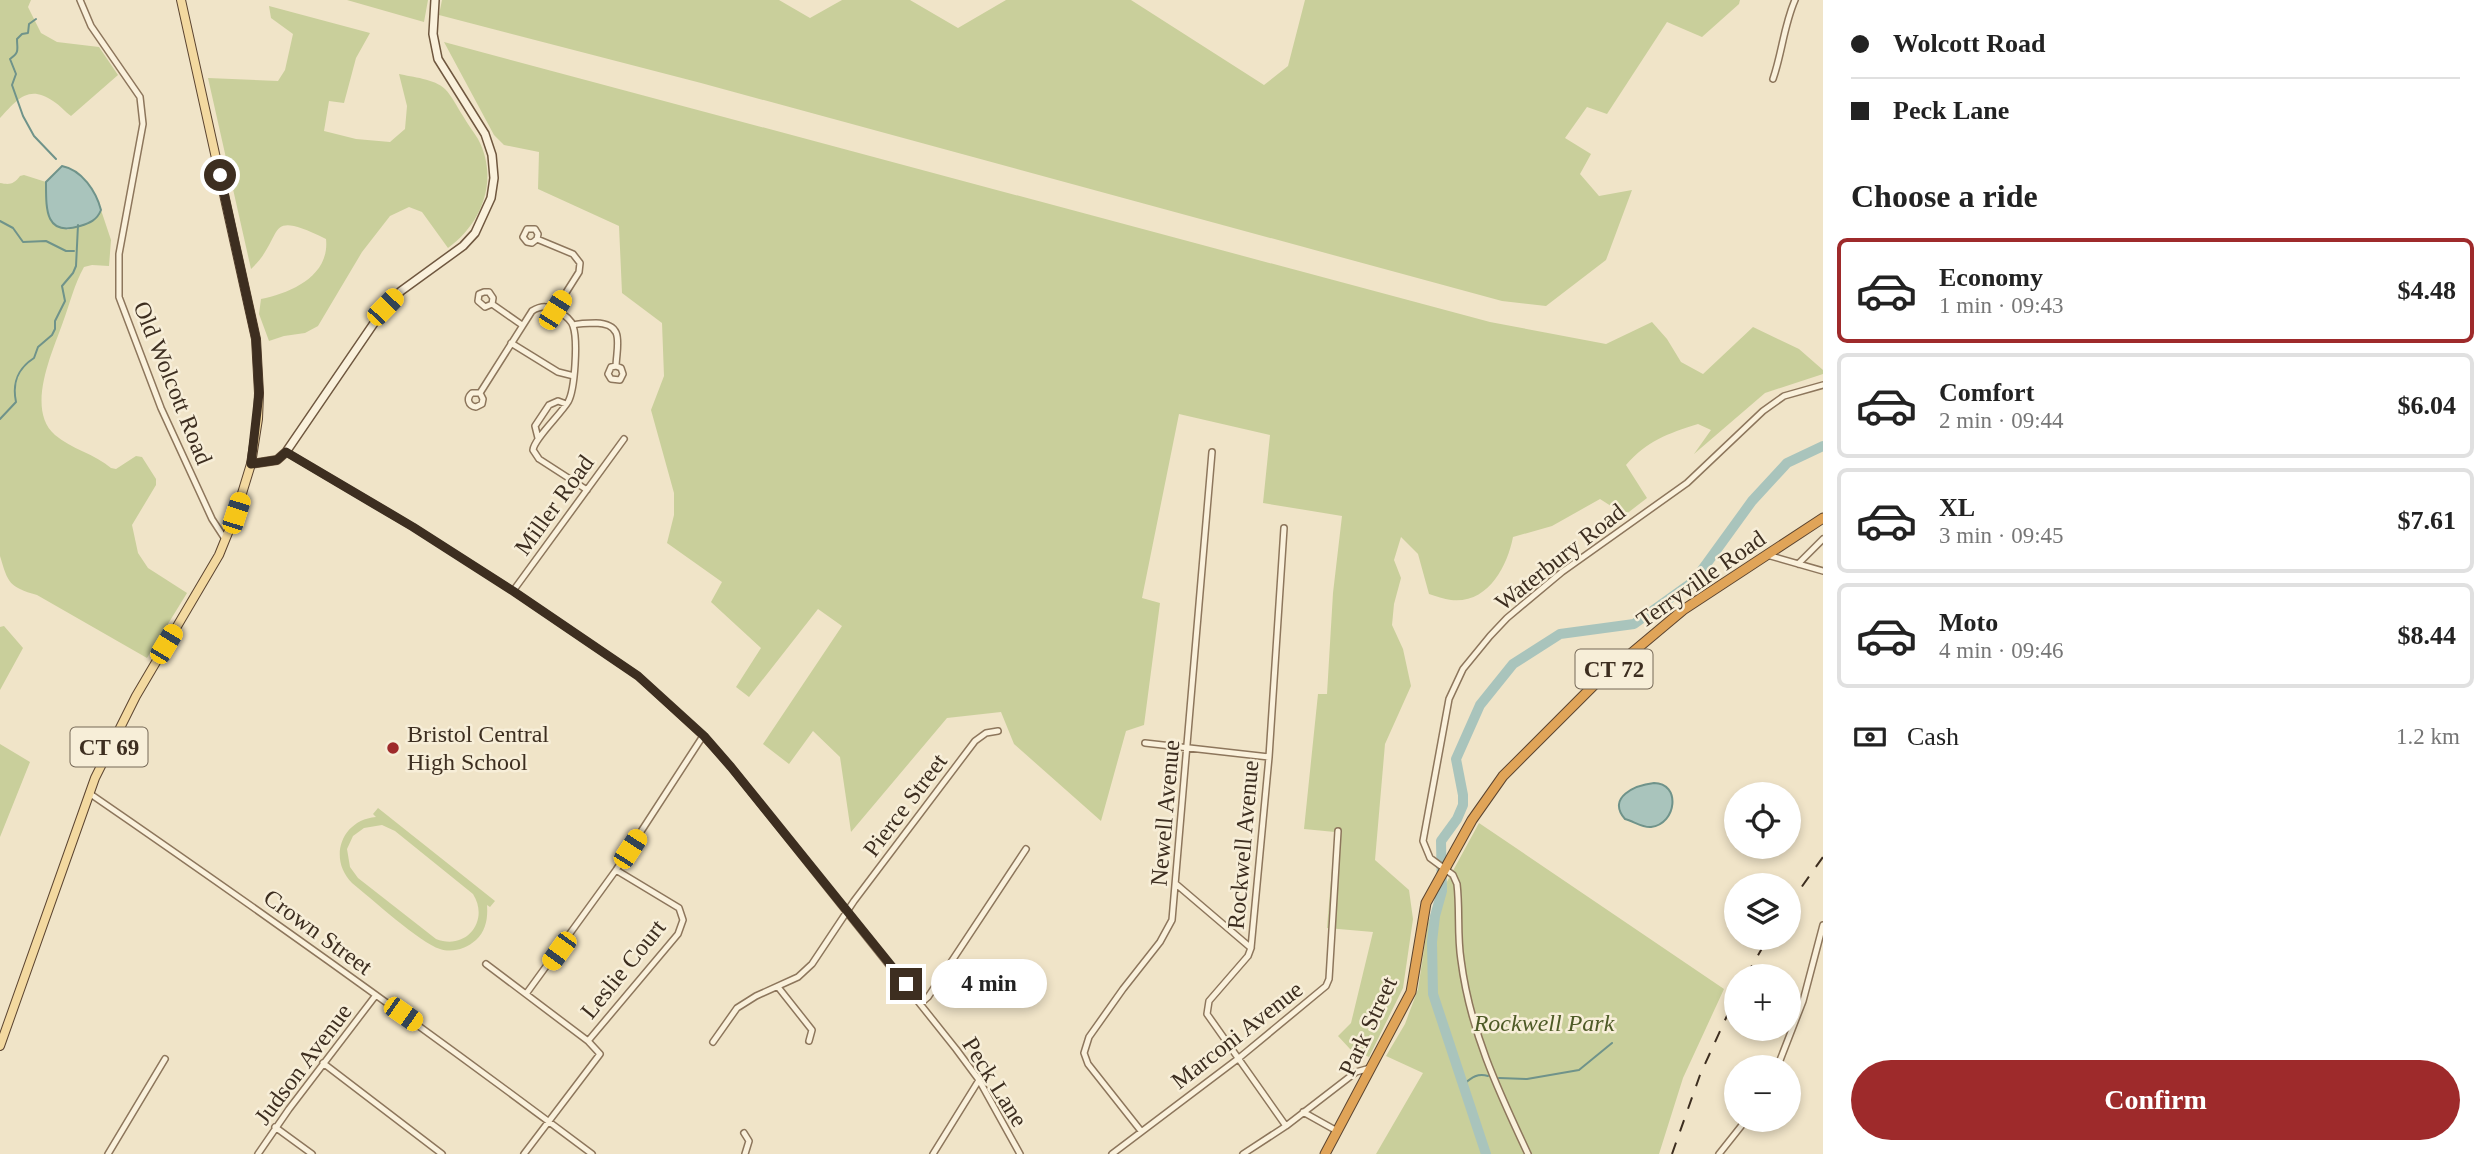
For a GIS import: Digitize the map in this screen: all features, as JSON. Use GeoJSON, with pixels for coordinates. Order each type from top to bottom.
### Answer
{"type":"FeatureCollection","features":[{"type":"Feature","properties":{"kind":"highway","name":"Terryville Road"},"geometry":{"type":"LineString","coordinates":[[1446,868],[1472,820],[1503,776],[1596,683],[1683,610],[1823,518]]}},
{"type":"Feature","properties":{"kind":"highway","name":"Park Street"},"geometry":{"type":"LineString","coordinates":[[1325,1154],[1411,992],[1426,903],[1446,868]]}},
{"type":"Feature","properties":{"kind":"main road","name":"CT 69"},"geometry":{"type":"LineString","coordinates":[[0,1046],[89,793],[119,727],[210,571],[225,540],[251,464],[259,393],[256,339],[181,0]]}},
{"type":"Feature","properties":{"kind":"main road"},"geometry":{"type":"LineString","coordinates":[[251,464],[277,460],[286,452],[385,307],[401,291],[463,246],[475,233],[491,198],[494,178],[492,155],[485,134],[438,59],[433,34],[435,0]]}},
{"type":"Feature","properties":{"kind":"street","name":"Old Wolcott Road"},"geometry":{"type":"LineString","coordinates":[[80,0],[91,26],[140,97],[143,124],[119,254],[119,297],[161,408],[212,519],[225,540]]}},
{"type":"Feature","properties":{"kind":"street"},"geometry":{"type":"LineString","coordinates":[[1773,79],[1795,0]]}},
{"type":"Feature","properties":{"kind":"street"},"geometry":{"type":"LineString","coordinates":[[537,239],[573,254],[580,263],[579,272],[555,310]]}},
{"type":"Feature","properties":{"kind":"street"},"geometry":{"type":"LineString","coordinates":[[492,303],[522,326]]}},
{"type":"Feature","properties":{"kind":"street"},"geometry":{"type":"LineString","coordinates":[[480,393],[535,309],[547,307],[568,318],[573,325],[574,376],[571,397],[533,446],[536,456],[587,490]]}},
{"type":"Feature","properties":{"kind":"street"},"geometry":{"type":"LineString","coordinates":[[573,325],[604,323],[613,327],[617,335],[616,366]]}},
{"type":"Feature","properties":{"kind":"street"},"geometry":{"type":"LineString","coordinates":[[511,343],[558,373],[574,376]]}},
{"type":"Feature","properties":{"kind":"street","name":"Waterbury Road"},"geometry":{"type":"LineString","coordinates":[[1446,868],[1433,860],[1423,841],[1445,715],[1457,680],[1470,660],[1525,603],[1562,572],[1687,483],[1763,411],[1784,396],[1823,385]]}},
{"type":"Feature","properties":{"kind":"street"},"geometry":{"type":"LineString","coordinates":[[538,438],[536,424],[549,405],[558,401],[566,404]]}},
{"type":"Feature","properties":{"kind":"street","name":"Miller Road"},"geometry":{"type":"LineString","coordinates":[[513,591],[624,439]]}},
{"type":"Feature","properties":{"kind":"street","name":"Peck Lane"},"geometry":{"type":"LineString","coordinates":[[286,452],[410,525],[513,591],[638,676],[704,736],[921,1003],[979,1080],[1020,1154]]}},
{"type":"Feature","properties":{"kind":"street","name":"Newell Avenue"},"geometry":{"type":"LineString","coordinates":[[1140,1131],[1088,1064],[1084,1053],[1089,1037],[1160,942],[1172,920],[1212,452]]}},
{"type":"Feature","properties":{"kind":"street","name":"Rockwell Avenue"},"geometry":{"type":"LineString","coordinates":[[1284,528],[1269,757],[1251,948],[1248,956],[1206,1007],[1207,1014],[1286,1126]]}},
{"type":"Feature","properties":{"kind":"street"},"geometry":{"type":"LineString","coordinates":[[1798,564],[1823,539]]}},
{"type":"Feature","properties":{"kind":"street"},"geometry":{"type":"LineString","coordinates":[[1767,555],[1823,570]]}},
{"type":"Feature","properties":{"kind":"street","name":"Pierce Street"},"geometry":{"type":"LineString","coordinates":[[713,1042],[737,1008],[798,977],[812,964],[847,911],[975,741],[986,733],[998,731]]}},
{"type":"Feature","properties":{"kind":"street"},"geometry":{"type":"LineString","coordinates":[[526,994],[616,870],[704,736]]}},
{"type":"Feature","properties":{"kind":"street"},"geometry":{"type":"LineString","coordinates":[[1145,743],[1269,757]]}},
{"type":"Feature","properties":{"kind":"street","name":"Crown Street"},"geometry":{"type":"LineString","coordinates":[[89,793],[376,995],[592,1154]]}},
{"type":"Feature","properties":{"kind":"street","name":"Marconi Avenue"},"geometry":{"type":"LineString","coordinates":[[1112,1154],[1239,1058],[1326,986],[1329,979],[1338,831]]}},
{"type":"Feature","properties":{"kind":"street"},"geometry":{"type":"LineString","coordinates":[[921,1003],[928,997],[1026,849]]}},
{"type":"Feature","properties":{"kind":"street"},"geometry":{"type":"LineString","coordinates":[[1446,868],[1457,884],[1460,957],[1478,1041],[1528,1154]]}},
{"type":"Feature","properties":{"kind":"street","name":"Leslie Court"},"geometry":{"type":"LineString","coordinates":[[588,1041],[678,934],[683,920],[679,908],[616,870]]}},
{"type":"Feature","properties":{"kind":"street"},"geometry":{"type":"LineString","coordinates":[[1176,884],[1251,948]]}},
{"type":"Feature","properties":{"kind":"street"},"geometry":{"type":"LineString","coordinates":[[1782,1055],[1803,1001],[1823,925]]}},
{"type":"Feature","properties":{"kind":"street"},"geometry":{"type":"LineString","coordinates":[[486,964],[588,1041],[600,1054],[524,1154]]}},
{"type":"Feature","properties":{"kind":"street"},"geometry":{"type":"LineString","coordinates":[[778,987],[812,1030],[809,1041]]}},
{"type":"Feature","properties":{"kind":"street","name":"Judson Avenue"},"geometry":{"type":"LineString","coordinates":[[258,1154],[275,1127],[376,995]]}},
{"type":"Feature","properties":{"kind":"street"},"geometry":{"type":"LineString","coordinates":[[108,1154],[165,1059]]}},
{"type":"Feature","properties":{"kind":"street"},"geometry":{"type":"LineString","coordinates":[[323,1063],[442,1154]]}},
{"type":"Feature","properties":{"kind":"street"},"geometry":{"type":"LineString","coordinates":[[1243,1154],[1286,1126],[1356,1072],[1371,1067]]}},
{"type":"Feature","properties":{"kind":"street"},"geometry":{"type":"LineString","coordinates":[[933,1154],[979,1080]]}},
{"type":"Feature","properties":{"kind":"street"},"geometry":{"type":"LineString","coordinates":[[1303,1112],[1337,1131]]}},
{"type":"Feature","properties":{"kind":"street"},"geometry":{"type":"LineString","coordinates":[[275,1127],[312,1154]]}},
{"type":"Feature","properties":{"kind":"street"},"geometry":{"type":"LineString","coordinates":[[1719,1154],[1736,1132]]}},
{"type":"Feature","properties":{"kind":"street"},"geometry":{"type":"LineString","coordinates":[[744,1133],[749,1142],[745,1154]]}},
{"type":"Feature","properties":{"kind":"green space"},"geometry":{"type":"Polygon","coordinates":[[[0,0],[31,0],[28,7],[41,33],[57,42],[99,47],[118,75],[71,116],[44,96],[30,94],[18,100],[0,118],[0,0]]]}},
{"type":"Feature","properties":{"kind":"green space"},"geometry":{"type":"Polygon","coordinates":[[[347,0],[428,0],[424,22],[347,0]]]}},
{"type":"Feature","properties":{"kind":"green space"},"geometry":{"type":"Polygon","coordinates":[[[442,0],[779,0],[810,18],[842,0],[910,0],[958,28],[1006,0],[1131,0],[1264,85],[1288,66],[1305,0],[1740,0],[1739,4],[1702,37],[1667,22],[1607,114],[1587,107],[1565,138],[1591,154],[1580,174],[1599,196],[1632,190],[1606,260],[1546,306],[1502,301],[701,83],[439,15],[442,0]]]}},
{"type":"Feature","properties":{"kind":"green space"},"geometry":{"type":"Polygon","coordinates":[[[269,6],[370,33],[356,58],[344,103],[329,101],[324,131],[356,139],[390,142],[405,129],[407,106],[399,74],[423,79],[445,89],[478,139],[487,169],[487,184],[478,213],[460,238],[448,248],[422,212],[409,207],[390,216],[362,252],[318,326],[305,333],[269,341],[259,314],[261,299],[296,287],[315,273],[326,252],[326,239],[306,230],[284,226],[278,230],[262,257],[251,269],[208,78],[278,81],[285,70],[293,34],[271,18],[269,6]]]}},
{"type":"Feature","properties":{"kind":"green space"},"geometry":{"type":"Polygon","coordinates":[[[444,42],[1490,322],[1606,344],[1652,322],[1667,339],[1681,362],[1703,374],[1753,327],[1799,349],[1823,370],[1823,374],[1765,393],[1694,454],[1711,430],[1698,424],[1650,444],[1626,465],[1647,498],[1625,515],[1600,499],[1552,526],[1513,537],[1501,571],[1485,590],[1475,596],[1464,600],[1451,600],[1429,594],[1418,554],[1401,537],[1394,560],[1401,578],[1392,625],[1403,649],[1411,686],[1385,744],[1375,860],[1409,890],[1413,919],[1403,988],[1369,1057],[1350,1049],[1338,1036],[1351,1023],[1373,932],[1327,928],[1335,832],[1304,829],[1318,694],[1327,694],[1333,593],[1342,516],[1263,503],[1270,435],[1179,414],[1142,598],[1160,603],[1144,725],[1126,731],[1101,821],[1014,744],[1001,712],[947,718],[851,832],[840,757],[813,731],[789,764],[763,744],[842,626],[818,609],[749,697],[736,687],[761,648],[711,602],[722,582],[667,543],[674,515],[674,493],[651,410],[664,376],[662,323],[622,293],[619,226],[538,189],[539,152],[504,145],[494,135],[444,42]]]}},
{"type":"Feature","properties":{"kind":"green space"},"geometry":{"type":"Polygon","coordinates":[[[24,175],[46,182],[46,200],[67,230],[91,221],[101,210],[111,240],[109,266],[84,267],[77,281],[48,364],[42,410],[46,424],[68,444],[116,469],[136,456],[142,457],[156,479],[156,485],[132,525],[138,553],[148,568],[187,593],[147,658],[37,595],[15,586],[5,572],[0,556],[0,183],[12,183],[24,175]]]}},
{"type":"Feature","properties":{"kind":"green space"},"geometry":{"type":"Polygon","coordinates":[[[4,626],[23,648],[0,690],[0,627],[4,626]]]}},
{"type":"Feature","properties":{"kind":"green space"},"geometry":{"type":"Polygon","coordinates":[[[0,744],[30,762],[0,837],[0,744]]]}},
{"type":"Feature","properties":{"kind":"green space"},"geometry":{"type":"Polygon","coordinates":[[[378,808],[495,901],[490,907],[487,905],[484,928],[472,943],[449,951],[431,945],[352,883],[341,863],[342,842],[354,825],[376,817],[373,814],[378,808]],[[382,825],[364,828],[353,836],[347,849],[350,867],[358,878],[436,939],[447,942],[465,937],[477,923],[479,914],[473,894],[395,831],[382,825]]]}},
{"type":"Feature","properties":{"kind":"green space","name":"Rockwell Park"},"geometry":{"type":"Polygon","coordinates":[[[1479,823],[1724,989],[1683,1078],[1659,1154],[1376,1154],[1423,1073],[1386,1056],[1405,1024],[1418,989],[1428,923],[1437,900],[1479,823]]]}},
{"type":"Feature","properties":{"kind":"water"},"geometry":{"type":"Polygon","coordinates":[[[62,166],[76,172],[87,182],[101,210],[90,222],[80,226],[60,228],[50,218],[46,202],[46,182],[62,166]]]}},
{"type":"Feature","properties":{"kind":"water"},"geometry":{"type":"Polygon","coordinates":[[[1654,783],[1669,789],[1672,796],[1670,812],[1666,819],[1660,824],[1648,827],[1625,819],[1620,811],[1621,798],[1632,789],[1654,783]]]}},
{"type":"Feature","properties":{"kind":"waterway"},"geometry":{"type":"LineString","coordinates":[[36,19],[29,24],[28,33],[17,39],[17,52],[10,59],[16,74],[12,85],[23,116],[34,136],[56,159]]}},
{"type":"Feature","properties":{"kind":"waterway"},"geometry":{"type":"LineString","coordinates":[[0,221],[13,228],[23,242],[46,241],[66,251],[74,251]]}},
{"type":"Feature","properties":{"kind":"waterway"},"geometry":{"type":"LineString","coordinates":[[0,419],[16,402],[15,383],[20,372],[55,329],[55,321],[65,301],[62,286],[76,266],[78,225]]}},
{"type":"Feature","properties":{"kind":"waterway"},"geometry":{"type":"LineString","coordinates":[[1486,1154],[1433,994],[1432,942],[1442,891],[1441,841],[1457,819],[1463,805],[1456,759],[1480,705],[1513,664],[1560,634],[1634,624],[1694,581],[1752,501],[1787,463],[1823,446]]}},
{"type":"Feature","properties":{"kind":"waterway"},"geometry":{"type":"LineString","coordinates":[[1499,1078],[1527,1079],[1579,1070],[1612,1043]]}},
{"type":"Feature","properties":{"kind":"waterway"},"geometry":{"type":"LineString","coordinates":[[1464,1084],[1475,1076],[1488,1076]]}},
{"type":"Feature","properties":{"kind":"railway"},"geometry":{"type":"LineString","coordinates":[[1801,888],[1823,857]]}},
{"type":"Feature","properties":{"kind":"railway"},"geometry":{"type":"LineString","coordinates":[[1753,964],[1761,950]]}},
{"type":"Feature","properties":{"kind":"railway"},"geometry":{"type":"LineString","coordinates":[[1672,1154],[1700,1075],[1724,1022]]}},
{"type":"Feature","properties":{"kind":"place","name":"Bristol Central High School"},"geometry":{"type":"Point","coordinates":[393,748]}},
{"type":"Feature","properties":{"kind":"route"},"geometry":{"type":"LineString","coordinates":[[220,175],[252,315],[259,364],[258,419],[251,464],[277,460],[286,452],[413,527],[638,676],[704,736],[731,767],[906,984]]}}]}
